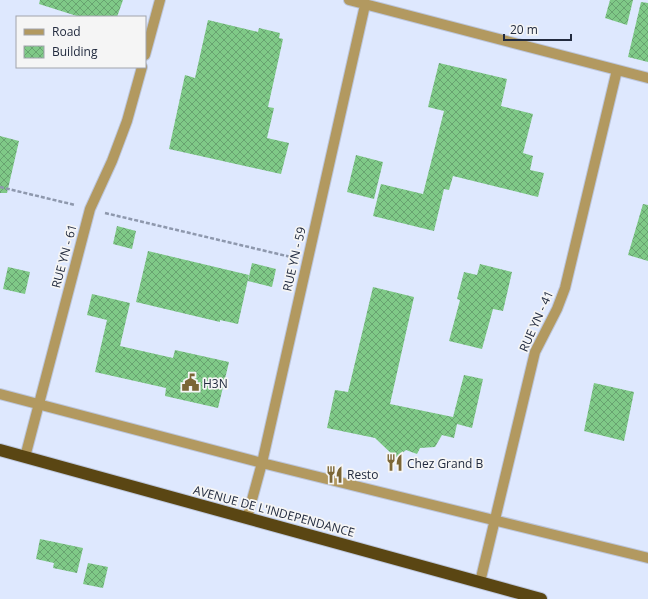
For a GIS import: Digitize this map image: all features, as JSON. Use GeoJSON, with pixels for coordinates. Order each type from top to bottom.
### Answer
{"type":"FeatureCollection","features":[{"type":"Feature","properties":{"kind":"highway","name":"AVENUE DE L'INDEPENDANCE"},"geometry":{"type":"LineString","coordinates":[[0,450],[541,599]]}},
{"type":"Feature","properties":{"kind":"street"},"geometry":{"type":"LineString","coordinates":[[146,51],[160,0]]}},
{"type":"Feature","properties":{"kind":"street"},"geometry":{"type":"LineString","coordinates":[[349,0],[648,78]]}},
{"type":"Feature","properties":{"kind":"street","name":"RUE YN - 59"},"geometry":{"type":"LineString","coordinates":[[247,518],[262,463],[365,5]]}},
{"type":"Feature","properties":{"kind":"street","name":"RUE YN - 61"},"geometry":{"type":"LineString","coordinates":[[25,457],[90,209],[112,161],[127,121],[142,68]]}},
{"type":"Feature","properties":{"kind":"street","name":"RUE YN - 41"},"geometry":{"type":"LineString","coordinates":[[480,582],[535,352],[557,309],[565,288],[617,70]]}},
{"type":"Feature","properties":{"kind":"street"},"geometry":{"type":"LineString","coordinates":[[0,394],[39,403],[262,463],[648,558]]}},
{"type":"Feature","properties":{"kind":"path"},"geometry":{"type":"LineString","coordinates":[[0,187],[307,261]]}},
{"type":"Feature","properties":{"kind":"building"},"geometry":{"type":"Polygon","coordinates":[[[40,0],[123,0],[117,16],[77,16],[39,4],[40,0]]]}},
{"type":"Feature","properties":{"kind":"building"},"geometry":{"type":"Polygon","coordinates":[[[610,0],[633,0],[627,25],[605,18],[610,0]]]}},
{"type":"Feature","properties":{"kind":"building"},"geometry":{"type":"Polygon","coordinates":[[[641,2],[648,3],[648,62],[628,57],[641,2]]]}},
{"type":"Feature","properties":{"kind":"building"},"geometry":{"type":"Polygon","coordinates":[[[208,20],[258,32],[259,28],[280,33],[279,38],[283,39],[268,107],[274,108],[267,138],[289,143],[281,174],[169,149],[185,75],[195,78],[208,20]]]}},
{"type":"Feature","properties":{"kind":"building"},"geometry":{"type":"Polygon","coordinates":[[[439,63],[507,79],[501,106],[533,114],[523,153],[533,156],[530,170],[544,173],[538,197],[453,176],[449,190],[444,189],[434,231],[373,216],[381,184],[423,194],[444,111],[428,107],[439,63]]]}},
{"type":"Feature","properties":{"kind":"building"},"geometry":{"type":"Polygon","coordinates":[[[0,136],[19,141],[7,193],[0,193],[0,136]]]}},
{"type":"Feature","properties":{"kind":"building"},"geometry":{"type":"Polygon","coordinates":[[[356,155],[383,162],[374,199],[347,192],[356,155]]]}},
{"type":"Feature","properties":{"kind":"building"},"geometry":{"type":"Polygon","coordinates":[[[643,204],[648,205],[648,261],[628,255],[643,204]]]}},
{"type":"Feature","properties":{"kind":"building"},"geometry":{"type":"Polygon","coordinates":[[[117,226],[136,231],[132,249],[113,244],[117,226]]]}},
{"type":"Feature","properties":{"kind":"building"},"geometry":{"type":"Polygon","coordinates":[[[148,251],[249,275],[238,324],[220,320],[220,322],[136,302],[148,251]]]}},
{"type":"Feature","properties":{"kind":"building"},"geometry":{"type":"Polygon","coordinates":[[[252,263],[276,269],[272,287],[248,281],[252,263]]]}},
{"type":"Feature","properties":{"kind":"building"},"geometry":{"type":"Polygon","coordinates":[[[480,264],[512,272],[503,311],[493,309],[482,349],[449,341],[460,300],[457,299],[464,272],[477,275],[480,264]]]}},
{"type":"Feature","properties":{"kind":"building"},"geometry":{"type":"Polygon","coordinates":[[[8,267],[30,272],[25,294],[3,289],[8,267]]]}},
{"type":"Feature","properties":{"kind":"building"},"geometry":{"type":"Polygon","coordinates":[[[373,287],[414,297],[390,404],[453,417],[464,375],[483,379],[472,428],[457,424],[454,438],[442,435],[435,447],[420,448],[417,454],[406,450],[396,458],[375,438],[327,428],[335,390],[348,392],[373,287]]]}},
{"type":"Feature","properties":{"kind":"building"},"geometry":{"type":"Polygon","coordinates":[[[92,294],[130,303],[120,346],[173,358],[175,350],[229,362],[218,408],[165,396],[166,388],[95,372],[107,320],[87,315],[92,294]]]}},
{"type":"Feature","properties":{"kind":"building"},"geometry":{"type":"Polygon","coordinates":[[[594,383],[634,392],[624,441],[584,431],[594,383]]]}},
{"type":"Feature","properties":{"kind":"building"},"geometry":{"type":"Polygon","coordinates":[[[40,539],[83,548],[77,573],[53,568],[54,563],[36,559],[40,539]]]}},
{"type":"Feature","properties":{"kind":"building"},"geometry":{"type":"Polygon","coordinates":[[[88,563],[108,567],[103,588],[83,584],[88,563]]]}},
{"type":"Feature","properties":{"kind":"place","name":"H3N"},"geometry":{"type":"Point","coordinates":[190,383]}},
{"type":"Feature","properties":{"kind":"place","name":"Chez Grand B"},"geometry":{"type":"Point","coordinates":[394,463]}},
{"type":"Feature","properties":{"kind":"place","name":"Resto"},"geometry":{"type":"Point","coordinates":[334,474]}}]}
